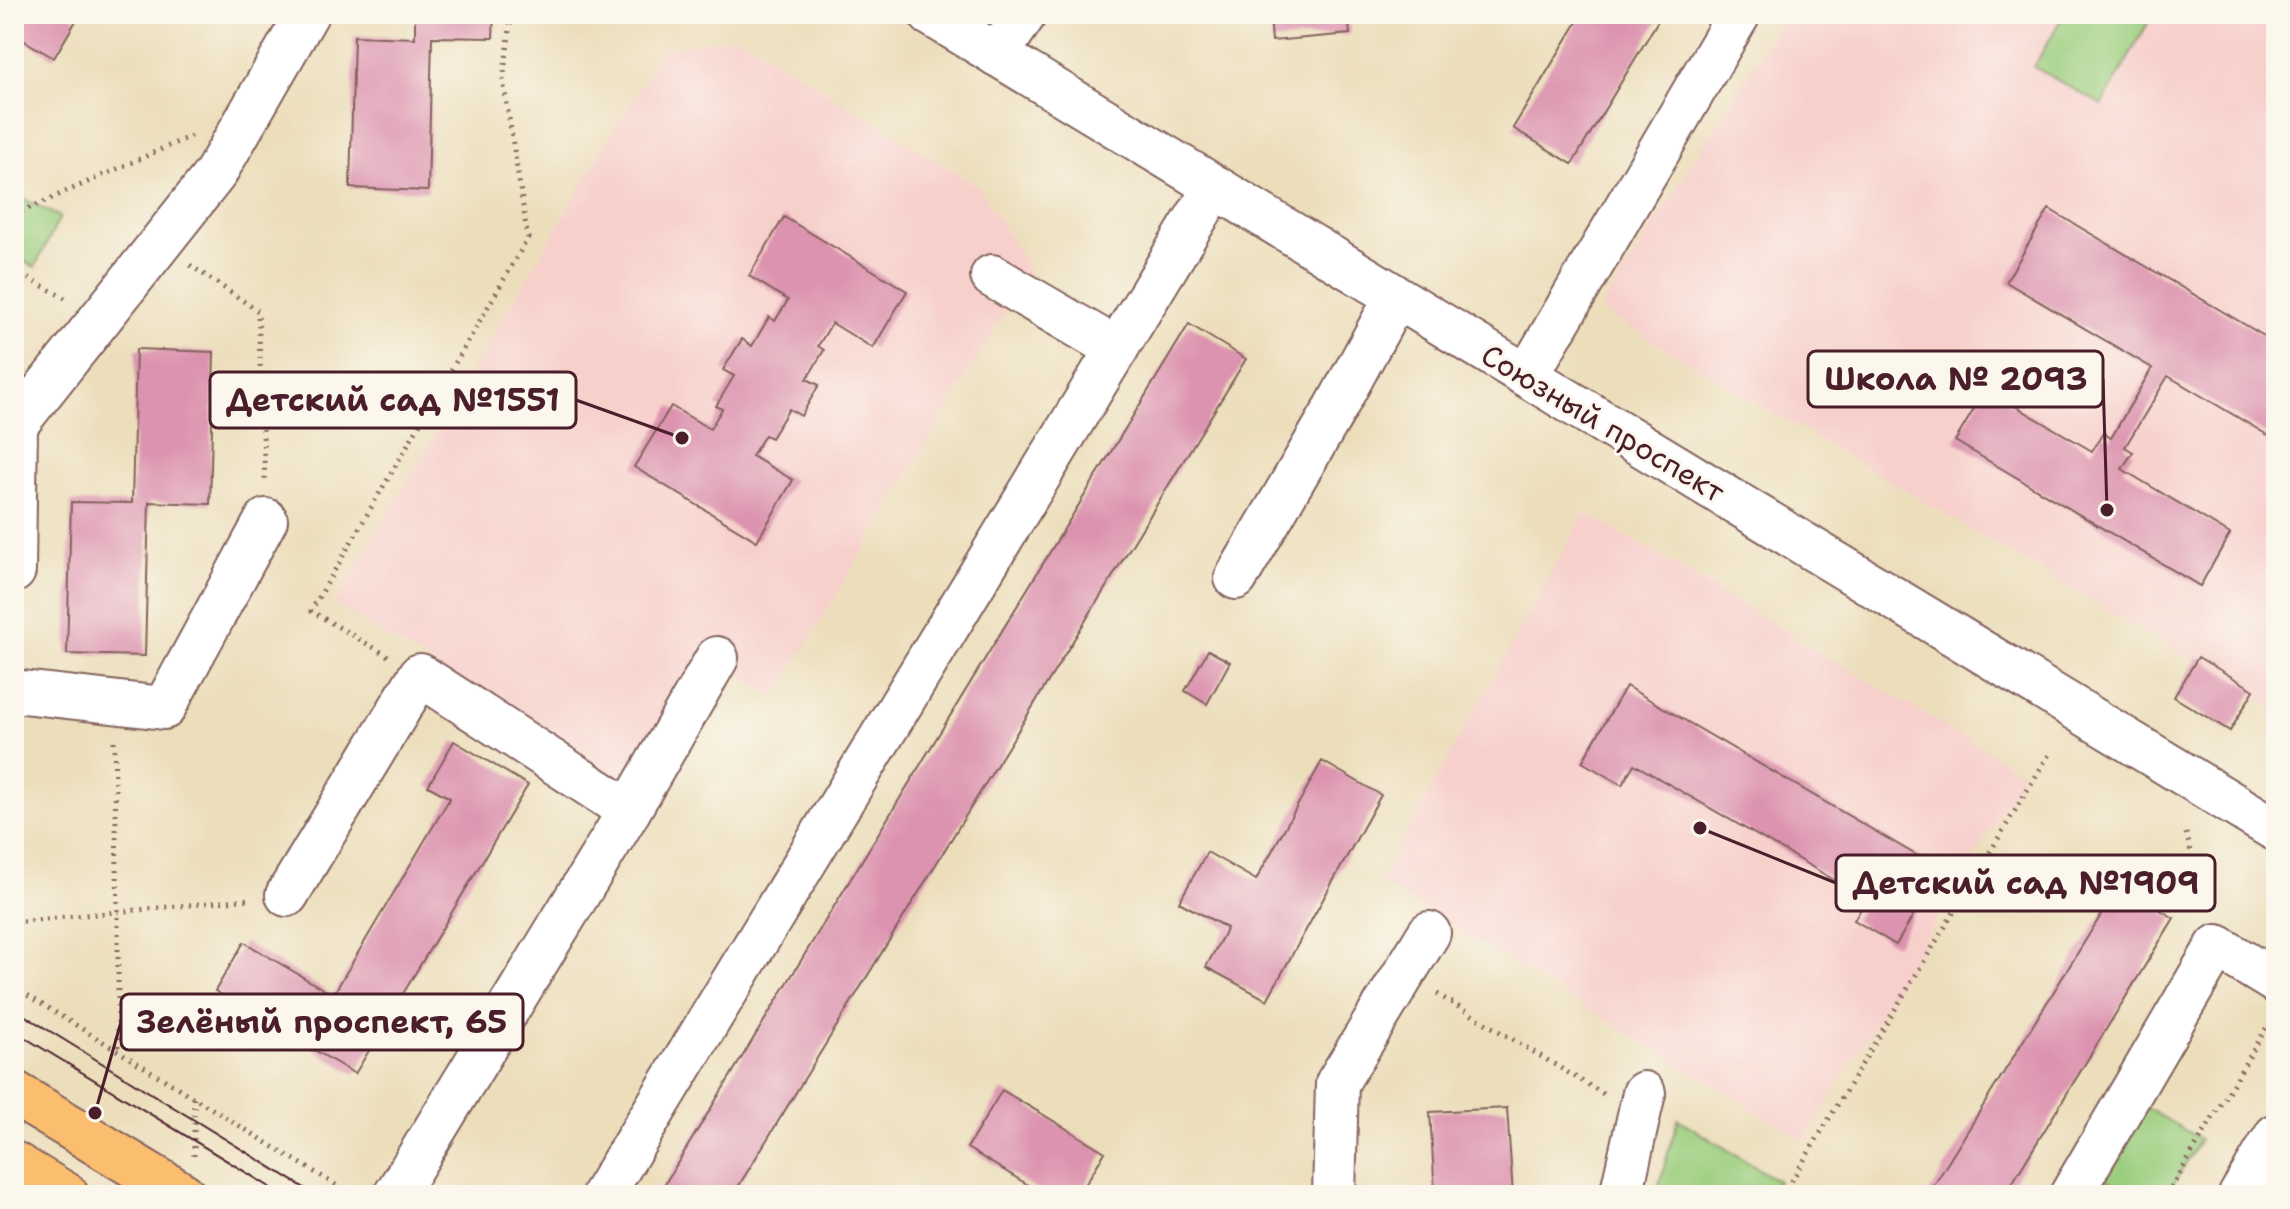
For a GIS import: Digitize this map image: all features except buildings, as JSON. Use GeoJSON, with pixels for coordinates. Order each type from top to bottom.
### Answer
{"type":"FeatureCollection","features":[{"type":"Feature","properties":{"kind":"main road"},"geometry":{"type":"LineString","coordinates":[[14,1093],[188,1178]]}},
{"type":"Feature","properties":{"kind":"main road"},"geometry":{"type":"LineString","coordinates":[[14,1164],[66,1195]]}},
{"type":"Feature","properties":{"kind":"street"},"geometry":{"type":"LineString","coordinates":[[14,571],[16,425],[215,174],[307,14]]}},
{"type":"Feature","properties":{"kind":"street","name":"Союзный проспект"},"geometry":{"type":"LineString","coordinates":[[930,14],[2276,830]]}},
{"type":"Feature","properties":{"kind":"street"},"geometry":{"type":"LineString","coordinates":[[997,55],[1025,14]]}},
{"type":"Feature","properties":{"kind":"street"},"geometry":{"type":"LineString","coordinates":[[1527,376],[1739,14]]}},
{"type":"Feature","properties":{"kind":"street"},"geometry":{"type":"LineString","coordinates":[[603,1195],[1215,187]]}},
{"type":"Feature","properties":{"kind":"street"},"geometry":{"type":"LineString","coordinates":[[992,276],[1117,349]]}},
{"type":"Feature","properties":{"kind":"street"},"geometry":{"type":"LineString","coordinates":[[1236,578],[1335,409],[1396,297]]}},
{"type":"Feature","properties":{"kind":"street"},"geometry":{"type":"LineString","coordinates":[[14,691],[164,708],[266,520]]}},
{"type":"Feature","properties":{"kind":"street"},"geometry":{"type":"LineString","coordinates":[[395,1195],[629,811],[717,658]]}},
{"type":"Feature","properties":{"kind":"street"},"geometry":{"type":"LineString","coordinates":[[287,895],[420,675],[629,811]]}},
{"type":"Feature","properties":{"kind":"street"},"geometry":{"type":"LineString","coordinates":[[1334,1195],[1337,1083],[1429,933]]}},
{"type":"Feature","properties":{"kind":"street"},"geometry":{"type":"LineString","coordinates":[[2071,1195],[2217,946],[2276,982]]}},
{"type":"Feature","properties":{"kind":"street"},"geometry":{"type":"LineString","coordinates":[[1621,1195],[1641,1104]]}},
{"type":"Feature","properties":{"kind":"street"},"geometry":{"type":"LineString","coordinates":[[2240,1195],[2276,1135]]}},
{"type":"Feature","properties":{"kind":"path"},"geometry":{"type":"LineString","coordinates":[[420,675],[311,611],[528,238],[503,80],[512,14]]}},
{"type":"Feature","properties":{"kind":"path"},"geometry":{"type":"LineString","coordinates":[[14,215],[199,133]]}},
{"type":"Feature","properties":{"kind":"path"},"geometry":{"type":"LineString","coordinates":[[159,244],[258,311],[266,520]]}},
{"type":"Feature","properties":{"kind":"path"},"geometry":{"type":"LineString","coordinates":[[14,271],[101,317]]}},
{"type":"Feature","properties":{"kind":"path"},"geometry":{"type":"LineString","coordinates":[[113,702],[118,1051]]}},
{"type":"Feature","properties":{"kind":"path"},"geometry":{"type":"LineString","coordinates":[[1783,1195],[2051,751]]}},
{"type":"Feature","properties":{"kind":"path"},"geometry":{"type":"LineString","coordinates":[[2186,833],[2217,946]]}},
{"type":"Feature","properties":{"kind":"path"},"geometry":{"type":"LineString","coordinates":[[14,922],[287,895]]}},
{"type":"Feature","properties":{"kind":"path"},"geometry":{"type":"LineString","coordinates":[[1404,973],[1641,1104]]}},
{"type":"Feature","properties":{"kind":"path"},"geometry":{"type":"LineString","coordinates":[[14,987],[352,1195]]}},
{"type":"Feature","properties":{"kind":"path"},"geometry":{"type":"LineString","coordinates":[[2167,1195],[2276,1013]]}},
{"type":"Feature","properties":{"kind":"path"},"geometry":{"type":"LineString","coordinates":[[188,1178],[194,1098]]}},
{"type":"Feature","properties":{"kind":"shaded area"},"geometry":{"type":"Polygon","coordinates":[[[1785,14],[2276,14],[2276,710],[1600,310],[1785,14]]]}},
{"type":"Feature","properties":{"kind":"shaded area"},"geometry":{"type":"Polygon","coordinates":[[[738,36],[978,186],[1030,271],[776,696],[726,667],[650,796],[334,605],[662,49],[738,36]]]}},
{"type":"Feature","properties":{"kind":"shaded area"},"geometry":{"type":"Polygon","coordinates":[[[1585,512],[2024,773],[1805,1141],[1379,882],[1585,512]]]}},
{"type":"Feature","properties":{"kind":"green space"},"geometry":{"type":"Polygon","coordinates":[[[2064,14],[2153,14],[2102,105],[2034,67],[2064,14]]]}},
{"type":"Feature","properties":{"kind":"green space"},"geometry":{"type":"Polygon","coordinates":[[[14,194],[60,217],[35,267],[14,257],[14,194]]]}},
{"type":"Feature","properties":{"kind":"green space"},"geometry":{"type":"Polygon","coordinates":[[[2128,1097],[2200,1139],[2167,1195],[2135,1195],[2087,1168],[2128,1097]]]}},
{"type":"Feature","properties":{"kind":"green space"},"geometry":{"type":"Polygon","coordinates":[[[1678,1119],[1778,1181],[1770,1195],[1656,1195],[1678,1119]]]}},
{"type":"Feature","properties":{"kind":"tram line"},"geometry":{"type":"LineString","coordinates":[[14,1009],[316,1195]]}},
{"type":"Feature","properties":{"kind":"tram line"},"geometry":{"type":"LineString","coordinates":[[14,1031],[283,1195]]}},
{"type":"Feature","properties":{"kind":"place","name":"Детский сад №1551"},"geometry":{"type":"Point","coordinates":[682,438]}},
{"type":"Feature","properties":{"kind":"place","name":"Школа № 2093"},"geometry":{"type":"Point","coordinates":[2107,510]}},
{"type":"Feature","properties":{"kind":"place","name":"Детский сад №1909"},"geometry":{"type":"Point","coordinates":[1700,828]}},
{"type":"Feature","properties":{"kind":"place","name":"Зелёный проспект, 65"},"geometry":{"type":"Point","coordinates":[95,1113]}}]}
